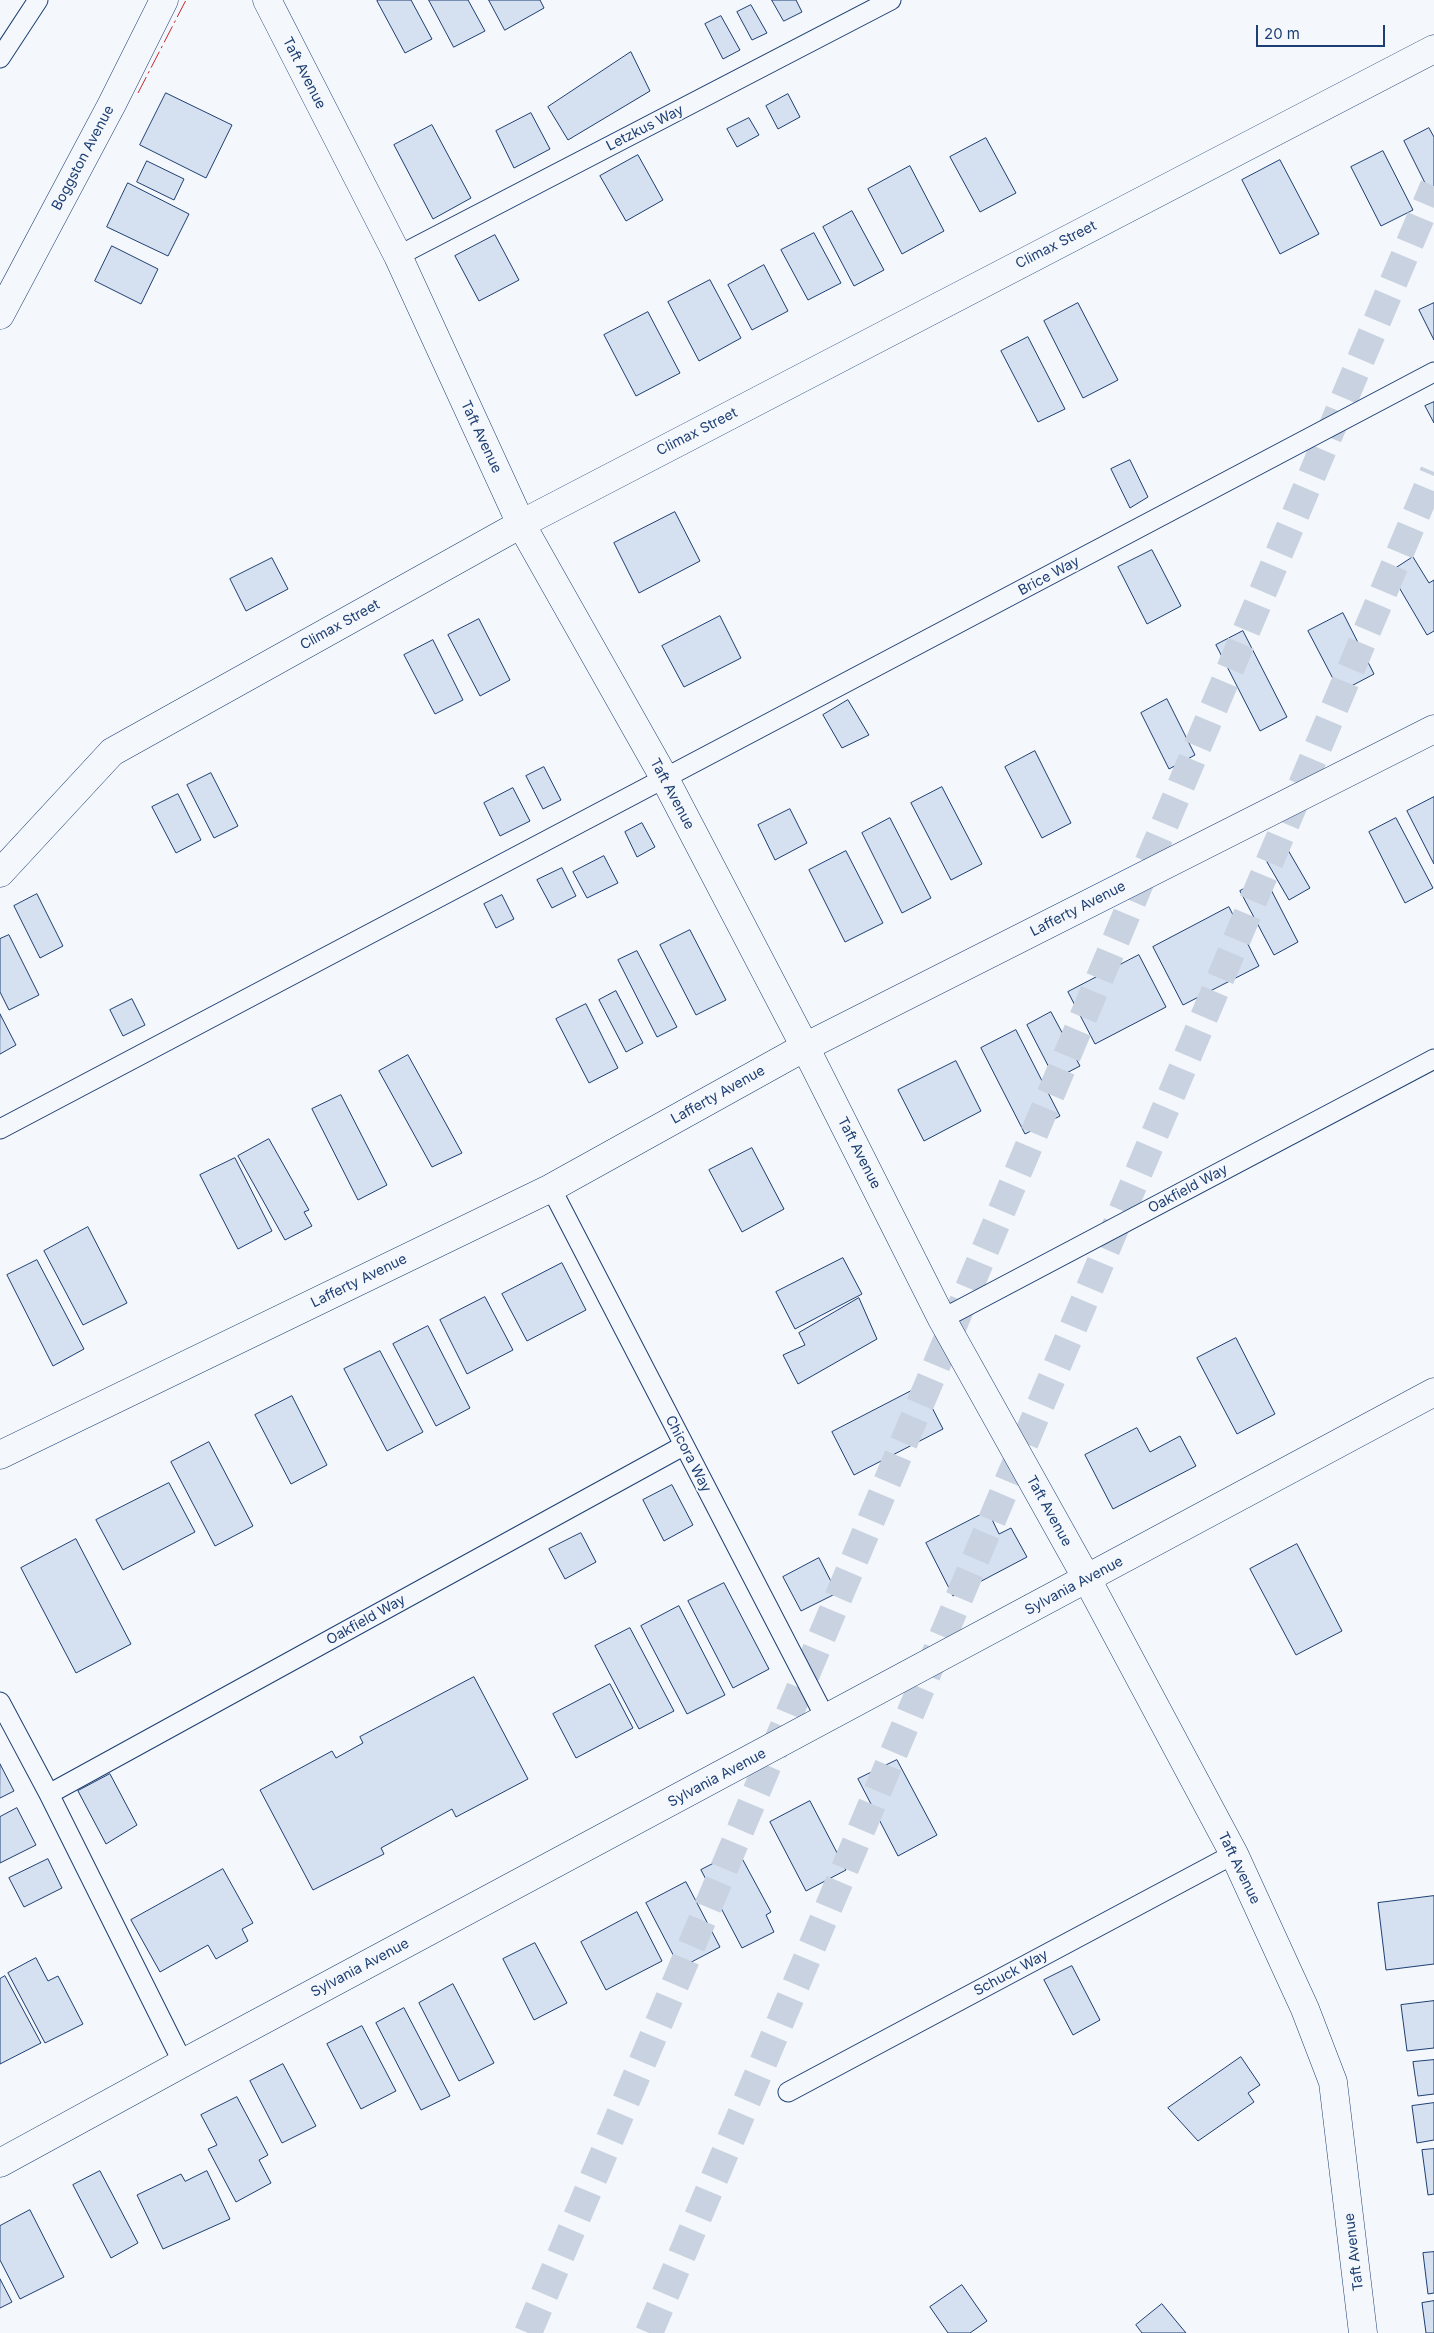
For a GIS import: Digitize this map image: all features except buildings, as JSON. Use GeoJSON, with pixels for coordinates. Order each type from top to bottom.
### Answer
{"type":"FeatureCollection","features":[{"type":"Feature","properties":{"kind":"street","name":"Boggston Avenue"},"geometry":{"type":"LineString","coordinates":[[0,316],[112,104],[164,0]]}},
{"type":"Feature","properties":{"kind":"street","name":"Taft Avenue"},"geometry":{"type":"LineString","coordinates":[[267,0],[398,256],[521,524],[665,779],[805,1047],[942,1318],[1087,1579],[1234,1854],[1305,2010],[1333,2082],[1358,2329]]}},
{"type":"Feature","properties":{"kind":"street","name":"Climax Street"},"geometry":{"type":"LineString","coordinates":[[0,873],[112,752],[521,524],[1434,49]]}},
{"type":"Feature","properties":{"kind":"street","name":"Lafferty Avenue"},"geometry":{"type":"LineString","coordinates":[[0,1455],[551,1188],[805,1047],[1434,729]]}},
{"type":"Feature","properties":{"kind":"street","name":"Sylvania Avenue"},"geometry":{"type":"LineString","coordinates":[[0,2163],[1434,1392]]}},
{"type":"Feature","properties":{"kind":"lane"},"geometry":{"type":"LineString","coordinates":[[0,58],[38,0]]}},
{"type":"Feature","properties":{"kind":"lane","name":"Letzkus Way"},"geometry":{"type":"LineString","coordinates":[[398,256],[891,0]]}},
{"type":"Feature","properties":{"kind":"lane","name":"Brice Way"},"geometry":{"type":"LineString","coordinates":[[0,1129],[1434,372]]}},
{"type":"Feature","properties":{"kind":"lane","name":"Oakfield Way"},"geometry":{"type":"LineString","coordinates":[[942,1318],[1434,1059]]}},
{"type":"Feature","properties":{"kind":"lane","name":"Chicora Way"},"geometry":{"type":"LineString","coordinates":[[551,1188],[826,1719]]}},
{"type":"Feature","properties":{"kind":"lane","name":"Oakfield Way"},"geometry":{"type":"LineString","coordinates":[[49,1794],[683,1446]]}},
{"type":"Feature","properties":{"kind":"lane"},"geometry":{"type":"LineString","coordinates":[[0,1702],[49,1794],[183,2063]]}},
{"type":"Feature","properties":{"kind":"lane","name":"Schuck Way"},"geometry":{"type":"LineString","coordinates":[[788,2092],[1234,1854]]}},
{"type":"Feature","properties":{"kind":"tunnel"},"geometry":{"type":"LineString","coordinates":[[528,2333],[1434,186]]}},
{"type":"Feature","properties":{"kind":"tunnel"},"geometry":{"type":"LineString","coordinates":[[649,2333],[1434,472]]}},
{"type":"Feature","properties":{"kind":"power"},"geometry":{"type":"LineString","coordinates":[[138,93],[186,0]]}}]}
